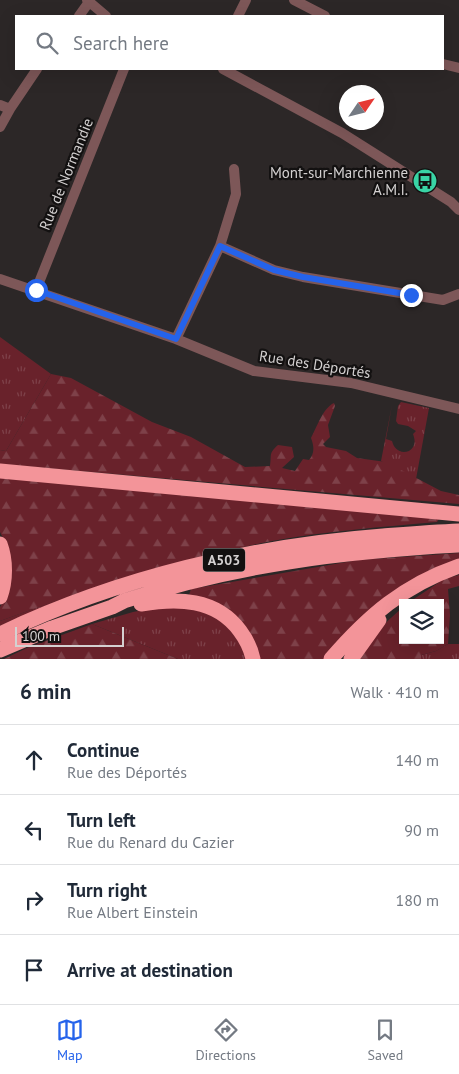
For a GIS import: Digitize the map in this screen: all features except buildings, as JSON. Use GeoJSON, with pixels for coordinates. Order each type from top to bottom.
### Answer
{"type":"FeatureCollection","features":[{"type":"Feature","properties":{"kind":"highway"},"geometry":{"type":"LineString","coordinates":[[0,471],[459,514]]}},
{"type":"Feature","properties":{"kind":"highway","name":"A503"},"geometry":{"type":"LineString","coordinates":[[1,644],[44,614],[101,593],[172,572],[245,555],[343,539],[459,532]]}},
{"type":"Feature","properties":{"kind":"highway"},"geometry":{"type":"LineString","coordinates":[[0,544],[4,570],[3,589],[0,597]]}},
{"type":"Feature","properties":{"kind":"highway","name":"A503"},"geometry":{"type":"LineString","coordinates":[[1,644],[52,628],[133,598],[195,580],[289,561],[402,547],[459,545]]}},
{"type":"Feature","properties":{"kind":"highway"},"geometry":{"type":"LineString","coordinates":[[331,659],[376,611],[403,592],[459,566]]}},
{"type":"Feature","properties":{"kind":"highway"},"geometry":{"type":"LineString","coordinates":[[351,659],[380,618],[415,587]]}},
{"type":"Feature","properties":{"kind":"highway"},"geometry":{"type":"LineString","coordinates":[[112,607],[167,600],[189,601],[204,605],[218,611],[235,624],[245,638],[253,659]]}},
{"type":"Feature","properties":{"kind":"street"},"geometry":{"type":"LineString","coordinates":[[238,15],[246,0]]}},
{"type":"Feature","properties":{"kind":"street"},"geometry":{"type":"LineString","coordinates":[[294,0],[323,15]]}},
{"type":"Feature","properties":{"kind":"street"},"geometry":{"type":"LineString","coordinates":[[80,15],[88,1],[105,15]]}},
{"type":"Feature","properties":{"kind":"street"},"geometry":{"type":"LineString","coordinates":[[444,64],[459,68]]}},
{"type":"Feature","properties":{"kind":"street"},"geometry":{"type":"LineString","coordinates":[[0,127],[5,107],[36,70]]}},
{"type":"Feature","properties":{"kind":"street","name":"Rue de Normandie"},"geometry":{"type":"LineString","coordinates":[[36,290],[124,70]]}},
{"type":"Feature","properties":{"kind":"street"},"geometry":{"type":"LineString","coordinates":[[225,70],[342,133],[451,202],[459,210]]}},
{"type":"Feature","properties":{"kind":"street"},"geometry":{"type":"LineString","coordinates":[[176,339],[220,246],[236,194],[234,169]]}},
{"type":"Feature","properties":{"kind":"street"},"geometry":{"type":"LineString","coordinates":[[220,246],[274,270],[303,277],[443,300],[459,294]]}},
{"type":"Feature","properties":{"kind":"street","name":"Rue des Déportés"},"geometry":{"type":"LineString","coordinates":[[0,279],[176,339],[254,371],[351,382],[459,409]]}},
{"type":"Feature","properties":{"kind":"green space"},"geometry":{"type":"Polygon","coordinates":[[[0,337],[51,374],[6,451],[0,450],[0,337]]]}},
{"type":"Feature","properties":{"kind":"green space"},"geometry":{"type":"Polygon","coordinates":[[[51,374],[71,378],[152,422],[191,437],[245,467],[270,466],[272,452],[278,445],[292,447],[294,457],[282,468],[295,471],[303,459],[309,460],[311,457],[313,444],[311,438],[323,413],[334,403],[335,406],[328,425],[330,437],[323,444],[326,447],[346,451],[357,458],[386,462],[441,491],[459,495],[459,504],[0,464],[0,450],[6,451],[51,374]]]}},
{"type":"Feature","properties":{"kind":"green space"},"geometry":{"type":"Polygon","coordinates":[[[401,402],[429,408],[416,479],[381,461],[392,405],[386,439],[392,441],[396,448],[403,452],[413,448],[413,434],[416,431],[408,426],[398,424],[396,421],[398,406],[401,402]]]}},
{"type":"Feature","properties":{"kind":"green space"},"geometry":{"type":"Polygon","coordinates":[[[0,477],[441,515],[437,522],[313,535],[237,548],[134,576],[0,621],[0,607],[3,602],[3,538],[0,532],[0,477]]]}},
{"type":"Feature","properties":{"kind":"green space"},"geometry":{"type":"Polygon","coordinates":[[[459,553],[459,560],[348,632],[324,659],[258,659],[254,646],[189,595],[191,589],[358,560],[459,553]]]}},
{"type":"Feature","properties":{"kind":"green space"},"geometry":{"type":"Polygon","coordinates":[[[459,575],[459,586],[448,589],[450,615],[448,644],[436,651],[421,655],[421,659],[359,659],[381,627],[399,611],[399,644],[444,644],[444,599],[414,599],[444,579],[459,575]]]}},
{"type":"Feature","properties":{"kind":"green space"},"geometry":{"type":"Polygon","coordinates":[[[83,591],[0,626],[0,621],[83,591]]]}},
{"type":"Feature","properties":{"kind":"green space"},"geometry":{"type":"Polygon","coordinates":[[[159,607],[192,609],[221,621],[237,637],[246,659],[178,659],[92,624],[133,612],[159,607]]]}},
{"type":"Feature","properties":{"kind":"green space"},"geometry":{"type":"Polygon","coordinates":[[[92,624],[178,659],[4,659],[29,647],[92,624]]]}},
{"type":"Feature","properties":{"kind":"green space"},"geometry":{"type":"Polygon","coordinates":[[[448,644],[459,644],[459,659],[421,659],[421,655],[436,651],[448,644]]]}},
{"type":"Feature","properties":{"kind":"place","name":"Mont-sur-Marchienne A.M.I."},"geometry":{"type":"Point","coordinates":[425,181]}},
{"type":"Feature","properties":{"kind":"route"},"geometry":{"type":"LineString","coordinates":[[36,290],[176,339],[220,246],[274,270],[303,277],[411,295]]}}]}
